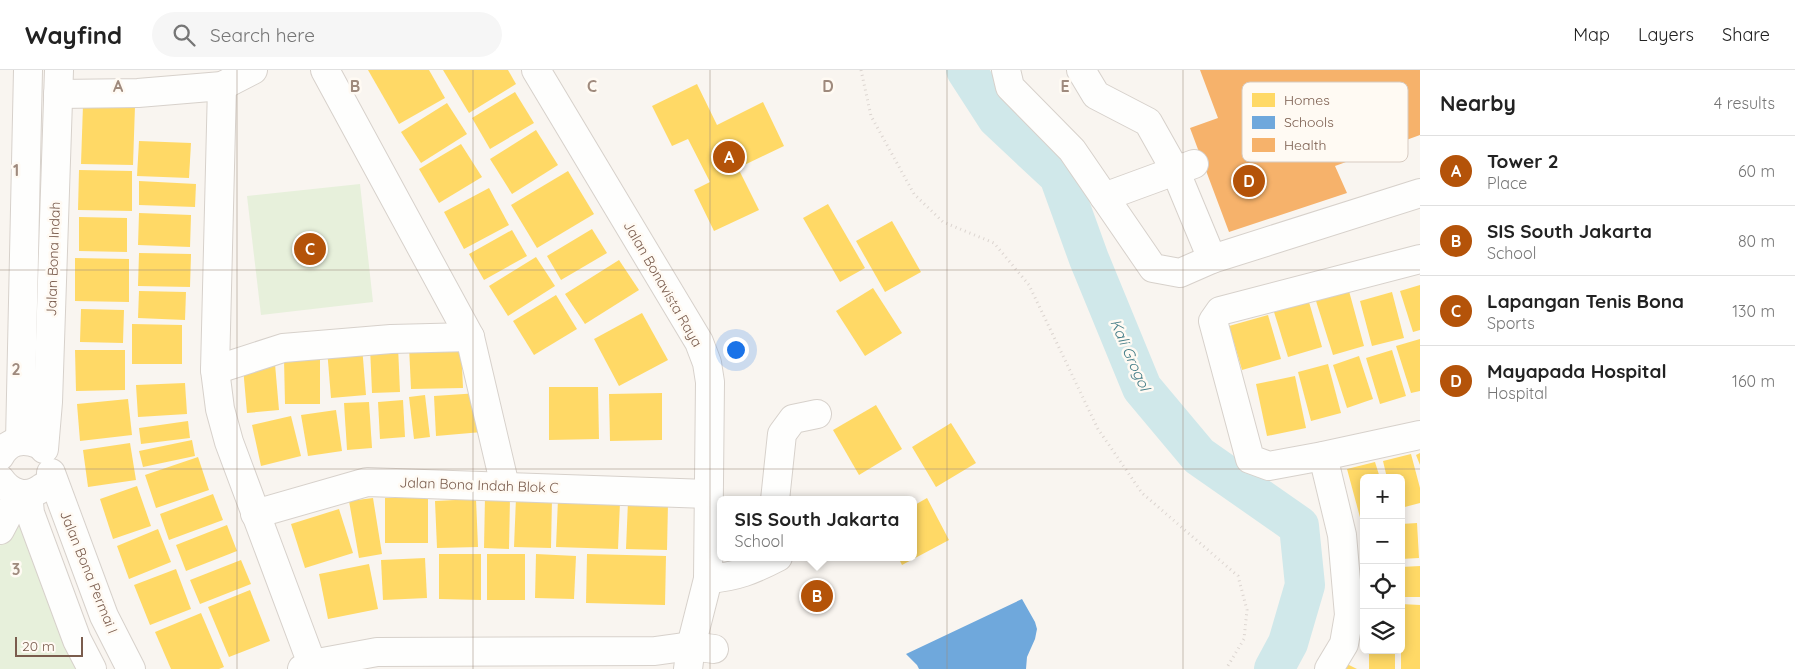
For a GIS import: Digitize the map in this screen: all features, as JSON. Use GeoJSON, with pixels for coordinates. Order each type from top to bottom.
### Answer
{"type":"FeatureCollection","features":[{"type":"Feature","properties":{"kind":"street","name":"Jalan Bona Indah"},"geometry":{"type":"LineString","coordinates":[[28,70],[29,455]]}},
{"type":"Feature","properties":{"kind":"street"},"geometry":{"type":"LineString","coordinates":[[58,82],[138,93],[222,86],[253,70]]}},
{"type":"Feature","properties":{"kind":"street"},"geometry":{"type":"LineString","coordinates":[[325,70],[470,336],[505,486]]}},
{"type":"Feature","properties":{"kind":"street","name":"Jalan Bonavista Raya"},"geometry":{"type":"LineString","coordinates":[[536,70],[699,342],[707,363],[710,382],[708,494],[714,569],[698,654]]}},
{"type":"Feature","properties":{"kind":"street"},"geometry":{"type":"LineString","coordinates":[[1006,70],[1010,87],[1072,150],[1153,268],[1180,273],[1212,260],[1420,192]]}},
{"type":"Feature","properties":{"kind":"street"},"geometry":{"type":"LineString","coordinates":[[1081,70],[1096,94],[1148,122],[1187,172],[1212,260]]}},
{"type":"Feature","properties":{"kind":"street","name":"Jalan Bona Indah"},"geometry":{"type":"LineString","coordinates":[[29,455],[48,402],[58,82]]}},
{"type":"Feature","properties":{"kind":"street"},"geometry":{"type":"LineString","coordinates":[[222,86],[215,370],[220,409],[228,442],[255,514],[307,666],[377,652],[655,651],[698,654]]}},
{"type":"Feature","properties":{"kind":"street"},"geometry":{"type":"LineString","coordinates":[[1104,197],[1187,172]]}},
{"type":"Feature","properties":{"kind":"street"},"geometry":{"type":"LineString","coordinates":[[1420,259],[1220,311],[1213,321],[1250,460],[1269,466],[1420,434]]}},
{"type":"Feature","properties":{"kind":"street"},"geometry":{"type":"LineString","coordinates":[[215,370],[283,348],[391,339],[470,336]]}},
{"type":"Feature","properties":{"kind":"street"},"geometry":{"type":"LineString","coordinates":[[774,496],[782,434],[794,419],[817,414]]}},
{"type":"Feature","properties":{"kind":"street"},"geometry":{"type":"LineString","coordinates":[[16,489],[36,492],[43,488],[29,455]]}},
{"type":"Feature","properties":{"kind":"street","name":"Jalan Bona Permai I"},"geometry":{"type":"LineString","coordinates":[[29,455],[104,616],[132,669]]}},
{"type":"Feature","properties":{"kind":"street"},"geometry":{"type":"LineString","coordinates":[[1323,456],[1342,535],[1349,615],[1344,644],[1329,669]]}},
{"type":"Feature","properties":{"kind":"street","name":"Jalan Bona Indah Blok C"},"geometry":{"type":"LineString","coordinates":[[255,514],[367,482],[708,494]]}},
{"type":"Feature","properties":{"kind":"street"},"geometry":{"type":"LineString","coordinates":[[0,530],[16,489]]}},
{"type":"Feature","properties":{"kind":"street"},"geometry":{"type":"LineString","coordinates":[[16,489],[30,513],[77,640],[92,669]]}},
{"type":"Feature","properties":{"kind":"street"},"geometry":{"type":"LineString","coordinates":[[714,569],[729,578],[769,561]]}},
{"type":"Feature","properties":{"kind":"path"},"geometry":{"type":"LineString","coordinates":[[861,70],[871,116],[914,194],[943,222],[994,243],[1029,284],[1098,429],[1142,492],[1238,576],[1247,610],[1244,639],[1226,669]]}},
{"type":"Feature","properties":{"kind":"green space"},"geometry":{"type":"Polygon","coordinates":[[[360,184],[373,302],[261,315],[247,196],[360,184]]]}},
{"type":"Feature","properties":{"kind":"green space"},"geometry":{"type":"Polygon","coordinates":[[[20,506],[83,669],[0,669],[0,546],[20,506]]]}},
{"type":"Feature","properties":{"kind":"building: Homes"},"geometry":{"type":"Polygon","coordinates":[[[368,70],[429,70],[445,98],[399,124],[368,70]]]}},
{"type":"Feature","properties":{"kind":"building: Homes"},"geometry":{"type":"Polygon","coordinates":[[[443,70],[508,70],[516,84],[469,113],[443,70]]]}},
{"type":"Feature","properties":{"kind":"building: Homes"},"geometry":{"type":"Polygon","coordinates":[[[697,84],[717,125],[763,102],[784,146],[738,168],[759,210],[714,231],[694,190],[710,182],[688,139],[672,146],[652,106],[697,84]]]}},
{"type":"Feature","properties":{"kind":"building: Homes"},"geometry":{"type":"Polygon","coordinates":[[[515,92],[534,123],[490,149],[472,118],[515,92]]]}},
{"type":"Feature","properties":{"kind":"building: Homes"},"geometry":{"type":"Polygon","coordinates":[[[447,103],[467,134],[421,163],[401,132],[447,103]]]}},
{"type":"Feature","properties":{"kind":"building: Homes"},"geometry":{"type":"Polygon","coordinates":[[[83,105],[135,106],[133,165],[81,164],[83,105]]]}},
{"type":"Feature","properties":{"kind":"building: Homes"},"geometry":{"type":"Polygon","coordinates":[[[536,130],[558,165],[512,194],[490,159],[536,130]]]}},
{"type":"Feature","properties":{"kind":"building: Homes"},"geometry":{"type":"Polygon","coordinates":[[[139,141],[191,143],[189,178],[137,176],[139,141]]]}},
{"type":"Feature","properties":{"kind":"building: Homes"},"geometry":{"type":"Polygon","coordinates":[[[461,144],[482,177],[439,203],[419,169],[461,144]]]}},
{"type":"Feature","properties":{"kind":"building: Homes"},"geometry":{"type":"Polygon","coordinates":[[[79,170],[132,171],[132,211],[78,210],[79,170]]]}},
{"type":"Feature","properties":{"kind":"building: Homes"},"geometry":{"type":"Polygon","coordinates":[[[568,171],[594,214],[537,248],[511,205],[568,171]]]}},
{"type":"Feature","properties":{"kind":"building: Homes"},"geometry":{"type":"Polygon","coordinates":[[[139,181],[196,184],[195,207],[139,205],[139,181]]]}},
{"type":"Feature","properties":{"kind":"building: Homes"},"geometry":{"type":"Polygon","coordinates":[[[489,188],[509,225],[464,249],[444,212],[489,188]]]}},
{"type":"Feature","properties":{"kind":"building: Homes"},"geometry":{"type":"Polygon","coordinates":[[[828,204],[865,268],[840,282],[803,218],[828,204]]]}},
{"type":"Feature","properties":{"kind":"building: Homes"},"geometry":{"type":"Polygon","coordinates":[[[139,213],[191,215],[190,247],[138,245],[139,213]]]}},
{"type":"Feature","properties":{"kind":"building: Homes"},"geometry":{"type":"Polygon","coordinates":[[[79,217],[127,218],[127,252],[79,251],[79,217]]]}},
{"type":"Feature","properties":{"kind":"building: Homes"},"geometry":{"type":"Polygon","coordinates":[[[892,221],[921,272],[885,292],[856,241],[892,221]]]}},
{"type":"Feature","properties":{"kind":"building: Homes"},"geometry":{"type":"Polygon","coordinates":[[[592,229],[607,253],[561,280],[547,256],[592,229]]]}},
{"type":"Feature","properties":{"kind":"building: Homes"},"geometry":{"type":"Polygon","coordinates":[[[512,230],[527,256],[484,280],[469,254],[512,230]]]}},
{"type":"Feature","properties":{"kind":"building: Homes"},"geometry":{"type":"Polygon","coordinates":[[[139,253],[191,254],[190,287],[138,286],[139,253]]]}},
{"type":"Feature","properties":{"kind":"building: Homes"},"geometry":{"type":"Polygon","coordinates":[[[536,257],[555,286],[508,316],[489,286],[536,257]]]}},
{"type":"Feature","properties":{"kind":"building: Homes"},"geometry":{"type":"Polygon","coordinates":[[[75,258],[129,259],[129,302],[75,301],[75,258]]]}},
{"type":"Feature","properties":{"kind":"building: Homes"},"geometry":{"type":"Polygon","coordinates":[[[619,260],[639,290],[585,324],[565,294],[619,260]]]}},
{"type":"Feature","properties":{"kind":"building: Homes"},"geometry":{"type":"Polygon","coordinates":[[[1420,285],[1420,330],[1413,332],[1400,291],[1420,285]]]}},
{"type":"Feature","properties":{"kind":"building: Homes"},"geometry":{"type":"Polygon","coordinates":[[[873,288],[902,333],[865,356],[836,311],[873,288]]]}},
{"type":"Feature","properties":{"kind":"building: Homes"},"geometry":{"type":"Polygon","coordinates":[[[139,291],[186,292],[185,320],[138,318],[139,291]]]}},
{"type":"Feature","properties":{"kind":"building: Homes"},"geometry":{"type":"Polygon","coordinates":[[[1349,291],[1364,346],[1333,355],[1316,301],[1349,291]]]}},
{"type":"Feature","properties":{"kind":"building: Homes"},"geometry":{"type":"Polygon","coordinates":[[[1392,292],[1404,338],[1372,346],[1360,301],[1392,292]]]}},
{"type":"Feature","properties":{"kind":"building: Homes"},"geometry":{"type":"Polygon","coordinates":[[[556,295],[577,329],[534,355],[513,321],[556,295]]]}},
{"type":"Feature","properties":{"kind":"building: Homes"},"geometry":{"type":"Polygon","coordinates":[[[1309,302],[1322,347],[1288,357],[1274,312],[1309,302]]]}},
{"type":"Feature","properties":{"kind":"building: Homes"},"geometry":{"type":"Polygon","coordinates":[[[81,309],[124,310],[123,343],[80,342],[81,309]]]}},
{"type":"Feature","properties":{"kind":"building: Homes"},"geometry":{"type":"Polygon","coordinates":[[[642,313],[668,360],[619,386],[594,339],[642,313]]]}},
{"type":"Feature","properties":{"kind":"building: Homes"},"geometry":{"type":"Polygon","coordinates":[[[1268,315],[1281,359],[1242,370],[1229,326],[1268,315]]]}},
{"type":"Feature","properties":{"kind":"building: Homes"},"geometry":{"type":"Polygon","coordinates":[[[132,324],[182,325],[182,364],[132,364],[132,324]]]}},
{"type":"Feature","properties":{"kind":"building: Homes"},"geometry":{"type":"Polygon","coordinates":[[[1420,339],[1420,391],[1411,393],[1396,346],[1420,339]]]}},
{"type":"Feature","properties":{"kind":"building: Homes"},"geometry":{"type":"Polygon","coordinates":[[[461,344],[463,388],[411,389],[409,346],[461,344]]]}},
{"type":"Feature","properties":{"kind":"building: Homes"},"geometry":{"type":"Polygon","coordinates":[[[362,346],[366,395],[331,398],[327,349],[362,346]]]}},
{"type":"Feature","properties":{"kind":"building: Homes"},"geometry":{"type":"Polygon","coordinates":[[[398,346],[400,392],[372,393],[370,347],[398,346]]]}},
{"type":"Feature","properties":{"kind":"building: Homes"},"geometry":{"type":"Polygon","coordinates":[[[75,350],[125,350],[125,390],[76,391],[75,350]]]}},
{"type":"Feature","properties":{"kind":"building: Homes"},"geometry":{"type":"Polygon","coordinates":[[[1392,350],[1406,396],[1380,404],[1366,358],[1392,350]]]}},
{"type":"Feature","properties":{"kind":"building: Homes"},"geometry":{"type":"Polygon","coordinates":[[[1359,356],[1373,399],[1347,408],[1333,365],[1359,356]]]}},
{"type":"Feature","properties":{"kind":"building: Homes"},"geometry":{"type":"Polygon","coordinates":[[[320,358],[320,404],[285,404],[284,359],[320,358]]]}},
{"type":"Feature","properties":{"kind":"building: Homes"},"geometry":{"type":"Polygon","coordinates":[[[275,364],[279,410],[247,413],[243,367],[275,364]]]}},
{"type":"Feature","properties":{"kind":"building: Homes"},"geometry":{"type":"Polygon","coordinates":[[[1328,364],[1341,413],[1311,421],[1298,372],[1328,364]]]}},
{"type":"Feature","properties":{"kind":"building: Homes"},"geometry":{"type":"Polygon","coordinates":[[[1295,376],[1306,428],[1267,436],[1256,384],[1295,376]]]}},
{"type":"Feature","properties":{"kind":"building: Homes"},"geometry":{"type":"Polygon","coordinates":[[[185,383],[187,414],[138,417],[136,385],[185,383]]]}},
{"type":"Feature","properties":{"kind":"building: Homes"},"geometry":{"type":"Polygon","coordinates":[[[549,387],[598,387],[599,439],[549,440],[549,387]]]}},
{"type":"Feature","properties":{"kind":"building: Homes"},"geometry":{"type":"Polygon","coordinates":[[[479,393],[482,432],[436,436],[434,396],[479,393]]]}},
{"type":"Feature","properties":{"kind":"building: Homes"},"geometry":{"type":"Polygon","coordinates":[[[662,393],[662,440],[610,441],[609,394],[662,393]]]}},
{"type":"Feature","properties":{"kind":"building: Homes"},"geometry":{"type":"Polygon","coordinates":[[[425,395],[430,437],[414,439],[409,397],[425,395]]]}},
{"type":"Feature","properties":{"kind":"building: Homes"},"geometry":{"type":"Polygon","coordinates":[[[128,399],[132,435],[80,441],[77,404],[128,399]]]}},
{"type":"Feature","properties":{"kind":"building: Homes"},"geometry":{"type":"Polygon","coordinates":[[[403,400],[405,437],[380,439],[378,402],[403,400]]]}},
{"type":"Feature","properties":{"kind":"building: Homes"},"geometry":{"type":"Polygon","coordinates":[[[369,402],[372,448],[347,450],[344,403],[369,402]]]}},
{"type":"Feature","properties":{"kind":"building: Homes"},"geometry":{"type":"Polygon","coordinates":[[[876,405],[902,449],[859,475],[833,430],[876,405]]]}},
{"type":"Feature","properties":{"kind":"building: Homes"},"geometry":{"type":"Polygon","coordinates":[[[336,410],[342,451],[308,456],[301,415],[336,410]]]}},
{"type":"Feature","properties":{"kind":"building: Homes"},"geometry":{"type":"Polygon","coordinates":[[[291,416],[301,456],[261,466],[252,425],[291,416]]]}},
{"type":"Feature","properties":{"kind":"building: Homes"},"geometry":{"type":"Polygon","coordinates":[[[188,421],[190,438],[141,444],[139,428],[188,421]]]}},
{"type":"Feature","properties":{"kind":"building: Homes"},"geometry":{"type":"Polygon","coordinates":[[[951,423],[976,463],[936,487],[912,447],[951,423]]]}},
{"type":"Feature","properties":{"kind":"building: Homes"},"geometry":{"type":"Polygon","coordinates":[[[192,440],[195,456],[143,467],[139,451],[192,440]]]}},
{"type":"Feature","properties":{"kind":"building: Homes"},"geometry":{"type":"Polygon","coordinates":[[[130,443],[136,480],[88,487],[83,450],[130,443]]]}},
{"type":"Feature","properties":{"kind":"building: Homes"},"geometry":{"type":"Polygon","coordinates":[[[1420,453],[1420,465],[1416,455],[1420,453]]]}},
{"type":"Feature","properties":{"kind":"building: Homes"},"geometry":{"type":"Polygon","coordinates":[[[1411,454],[1420,488],[1420,503],[1405,507],[1405,474],[1386,474],[1383,461],[1411,454]]]}},
{"type":"Feature","properties":{"kind":"building: Homes"},"geometry":{"type":"Polygon","coordinates":[[[198,457],[209,490],[156,508],[145,475],[198,457]]]}},
{"type":"Feature","properties":{"kind":"building: Homes"},"geometry":{"type":"Polygon","coordinates":[[[1375,462],[1379,474],[1360,474],[1360,517],[1347,469],[1375,462]]]}},
{"type":"Feature","properties":{"kind":"building: Homes"},"geometry":{"type":"Polygon","coordinates":[[[137,486],[151,526],[113,539],[100,499],[137,486]]]}},
{"type":"Feature","properties":{"kind":"building: Homes"},"geometry":{"type":"Polygon","coordinates":[[[213,494],[223,520],[169,540],[160,514],[213,494]]]}},
{"type":"Feature","properties":{"kind":"building: Homes"},"geometry":{"type":"Polygon","coordinates":[[[485,497],[510,497],[509,549],[484,548],[485,497]]]}},
{"type":"Feature","properties":{"kind":"building: Homes"},"geometry":{"type":"Polygon","coordinates":[[[373,498],[382,554],[359,558],[349,501],[373,498]]]}},
{"type":"Feature","properties":{"kind":"building: Homes"},"geometry":{"type":"Polygon","coordinates":[[[385,498],[428,498],[428,543],[385,543],[385,498]]]}},
{"type":"Feature","properties":{"kind":"building: Homes"},"geometry":{"type":"Polygon","coordinates":[[[516,498],[552,499],[551,548],[514,547],[516,498]]]}},
{"type":"Feature","properties":{"kind":"building: Homes"},"geometry":{"type":"Polygon","coordinates":[[[927,498],[949,540],[917,557],[917,504],[927,498]]]}},
{"type":"Feature","properties":{"kind":"building: Homes"},"geometry":{"type":"Polygon","coordinates":[[[476,499],[478,547],[437,548],[435,501],[476,499]]]}},
{"type":"Feature","properties":{"kind":"building: Homes"},"geometry":{"type":"Polygon","coordinates":[[[558,499],[620,502],[618,549],[556,547],[558,499]]]}},
{"type":"Feature","properties":{"kind":"building: Homes"},"geometry":{"type":"Polygon","coordinates":[[[628,501],[668,503],[667,550],[626,549],[628,501]]]}},
{"type":"Feature","properties":{"kind":"building: Homes"},"geometry":{"type":"Polygon","coordinates":[[[339,509],[353,553],[305,568],[291,524],[339,509]]]}},
{"type":"Feature","properties":{"kind":"building: Homes"},"geometry":{"type":"Polygon","coordinates":[[[1417,523],[1419,558],[1405,559],[1405,524],[1417,523]]]}},
{"type":"Feature","properties":{"kind":"building: Homes"},"geometry":{"type":"Polygon","coordinates":[[[227,525],[237,551],[186,571],[176,545],[227,525]]]}},
{"type":"Feature","properties":{"kind":"building: Homes"},"geometry":{"type":"Polygon","coordinates":[[[158,529],[171,562],[129,579],[117,546],[158,529]]]}},
{"type":"Feature","properties":{"kind":"building: Homes"},"geometry":{"type":"Polygon","coordinates":[[[439,554],[481,554],[481,600],[439,599],[439,554]]]}},
{"type":"Feature","properties":{"kind":"building: Homes"},"geometry":{"type":"Polygon","coordinates":[[[487,554],[525,554],[525,600],[487,600],[487,554]]]}},
{"type":"Feature","properties":{"kind":"building: Homes"},"geometry":{"type":"Polygon","coordinates":[[[536,554],[576,556],[574,599],[535,598],[536,554]]]}},
{"type":"Feature","properties":{"kind":"building: Homes"},"geometry":{"type":"Polygon","coordinates":[[[587,554],[666,556],[665,605],[586,603],[587,554]]]}},
{"type":"Feature","properties":{"kind":"building: Homes"},"geometry":{"type":"Polygon","coordinates":[[[425,558],[427,598],[383,600],[381,560],[425,558]]]}},
{"type":"Feature","properties":{"kind":"building: Homes"},"geometry":{"type":"Polygon","coordinates":[[[241,560],[251,584],[200,604],[190,580],[241,560]]]}},
{"type":"Feature","properties":{"kind":"building: Homes"},"geometry":{"type":"Polygon","coordinates":[[[900,561],[910,561],[902,565],[900,561]]]}},
{"type":"Feature","properties":{"kind":"building: Homes"},"geometry":{"type":"Polygon","coordinates":[[[369,564],[378,609],[328,619],[319,574],[369,564]]]}},
{"type":"Feature","properties":{"kind":"building: Homes"},"geometry":{"type":"Polygon","coordinates":[[[1420,566],[1420,597],[1405,597],[1405,567],[1420,566]]]}},
{"type":"Feature","properties":{"kind":"building: Homes"},"geometry":{"type":"Polygon","coordinates":[[[176,569],[191,609],[150,625],[134,585],[176,569]]]}},
{"type":"Feature","properties":{"kind":"building: Homes"},"geometry":{"type":"Polygon","coordinates":[[[250,590],[270,641],[229,657],[208,607],[250,590]]]}},
{"type":"Feature","properties":{"kind":"building: Homes"},"geometry":{"type":"Polygon","coordinates":[[[1405,604],[1420,605],[1420,669],[1401,669],[1401,654],[1405,654],[1405,604]]]}},
{"type":"Feature","properties":{"kind":"building: Homes"},"geometry":{"type":"Polygon","coordinates":[[[201,613],[224,667],[219,669],[171,669],[155,632],[201,613]]]}},
{"type":"Feature","properties":{"kind":"building: Homes"},"geometry":{"type":"Polygon","coordinates":[[[1369,654],[1395,654],[1395,669],[1369,669],[1369,654]]]}},
{"type":"Feature","properties":{"kind":"building: Homes"},"geometry":{"type":"Polygon","coordinates":[[[1347,664],[1357,669],[1345,669],[1347,664]]]}},
{"type":"Feature","properties":{"kind":"building: Schools"},"geometry":{"type":"Polygon","coordinates":[[[1022,599],[1037,629],[1027,657],[1026,669],[919,669],[906,654],[1022,599]]]}},
{"type":"Feature","properties":{"kind":"building: Health"},"geometry":{"type":"Polygon","coordinates":[[[1200,70],[1420,70],[1420,135],[1408,139],[1408,82],[1242,82],[1242,162],[1346,162],[1335,166],[1347,193],[1229,232],[1190,128],[1218,118],[1200,70]]]}},
{"type":"Feature","properties":{"kind":"waterway","name":"Kali Grogol"},"geometry":{"type":"LineString","coordinates":[[966,70],[997,118],[1059,176],[1089,259],[1142,388],[1199,456],[1299,526],[1305,585],[1288,643],[1274,669]]}},
{"type":"Feature","properties":{"kind":"place","name":"Tower 2"},"geometry":{"type":"Point","coordinates":[729,157]}},
{"type":"Feature","properties":{"kind":"place","name":"Mayapada Hospital"},"geometry":{"type":"Point","coordinates":[1249,181]}},
{"type":"Feature","properties":{"kind":"place","name":"Lapangan Tenis Bona"},"geometry":{"type":"Point","coordinates":[310,249]}},
{"type":"Feature","properties":{"kind":"place","name":"SIS South Jakarta"},"geometry":{"type":"Point","coordinates":[817,596]}}]}
